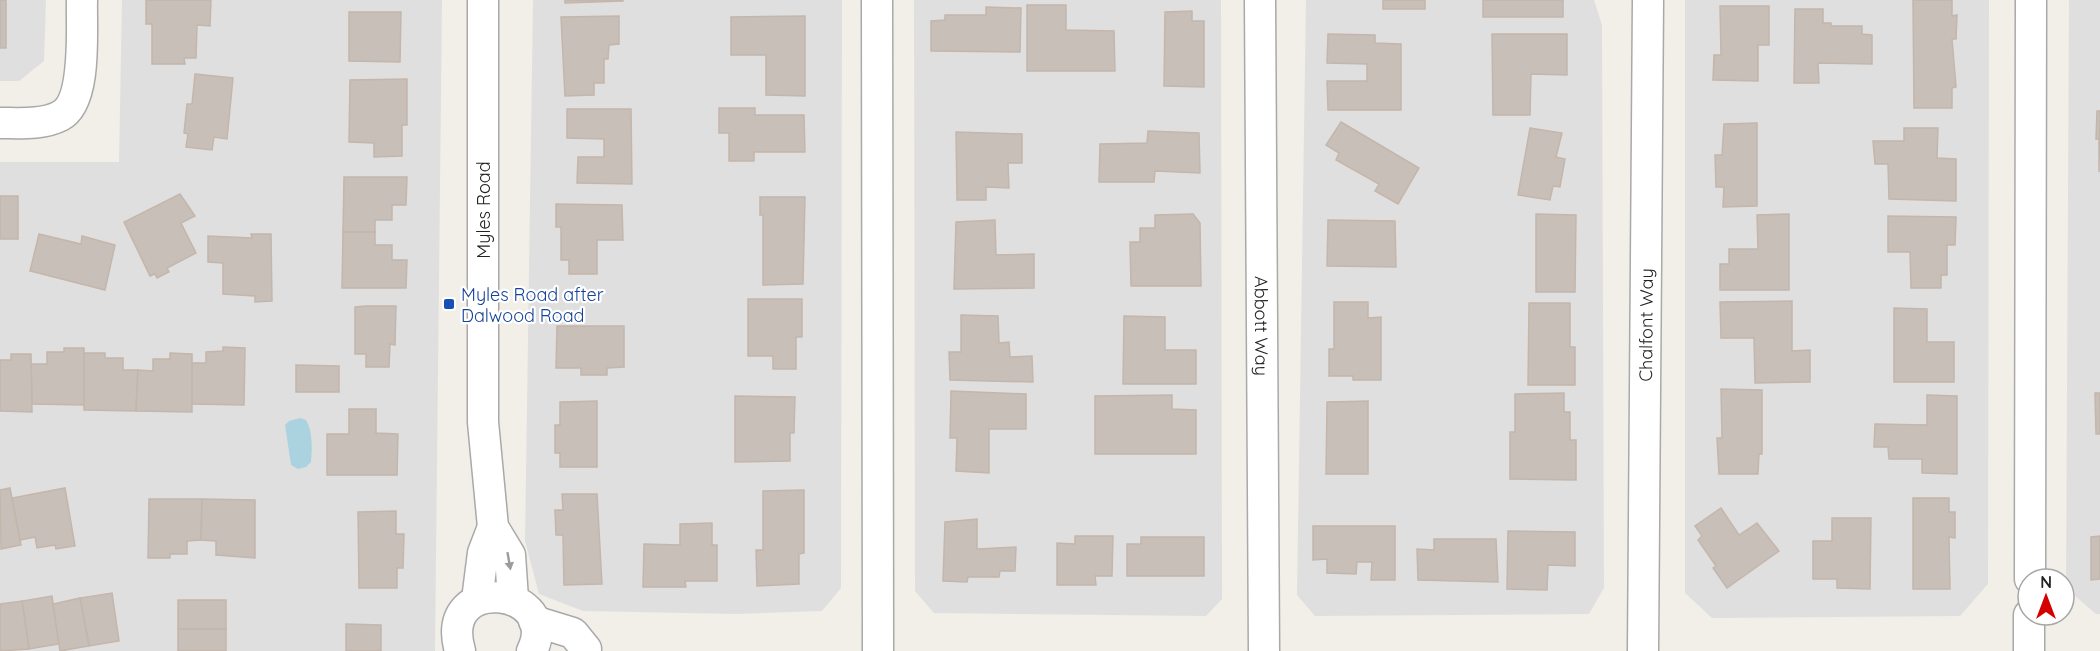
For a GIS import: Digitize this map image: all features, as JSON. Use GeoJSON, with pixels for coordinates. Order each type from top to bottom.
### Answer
{"type":"FeatureCollection","features":[{"type":"Feature","properties":{"kind":"street"},"geometry":{"type":"LineString","coordinates":[[0,123],[33,123],[61,116],[74,101],[80,76],[82,0]]}},
{"type":"Feature","properties":{"kind":"street","name":"Myles Road"},"geometry":{"type":"LineString","coordinates":[[483,0],[483,422],[493,527],[510,555],[513,599]]}},
{"type":"Feature","properties":{"kind":"street"},"geometry":{"type":"LineString","coordinates":[[877,0],[878,651]]}},
{"type":"Feature","properties":{"kind":"street","name":"Abbott Way"},"geometry":{"type":"LineString","coordinates":[[1260,0],[1264,651]]}},
{"type":"Feature","properties":{"kind":"street","name":"Chalfont Way"},"geometry":{"type":"LineString","coordinates":[[1644,651],[1648,0]]}},
{"type":"Feature","properties":{"kind":"street"},"geometry":{"type":"LineString","coordinates":[[2030,567],[2031,0]]}},
{"type":"Feature","properties":{"kind":"street","name":"Myles Road"},"geometry":{"type":"LineString","coordinates":[[460,651],[457,628],[468,607],[477,600],[483,553],[493,527]]}},
{"type":"Feature","properties":{"kind":"street"},"geometry":{"type":"LineString","coordinates":[[477,600],[495,596],[513,599],[529,612],[534,621],[536,634],[532,651]]}},
{"type":"Feature","properties":{"kind":"street"},"geometry":{"type":"LineString","coordinates":[[534,621],[573,633],[588,650]]}},
{"type":"Feature","properties":{"kind":"street"},"geometry":{"type":"LineString","coordinates":[[2029,651],[2030,627]]}},
{"type":"Feature","properties":{"kind":"shaded area"},"geometry":{"type":"Polygon","coordinates":[[[0,0],[46,0],[44,61],[19,81],[0,81],[0,0]]]}},
{"type":"Feature","properties":{"kind":"shaded area"},"geometry":{"type":"Polygon","coordinates":[[[122,0],[442,0],[435,651],[0,651],[0,162],[119,162],[122,0]]]}},
{"type":"Feature","properties":{"kind":"shaded area"},"geometry":{"type":"Polygon","coordinates":[[[533,0],[842,0],[841,588],[822,611],[737,614],[583,611],[539,594],[525,541],[533,0]]]}},
{"type":"Feature","properties":{"kind":"shaded area"},"geometry":{"type":"Polygon","coordinates":[[[914,0],[1221,0],[1222,599],[1206,616],[934,613],[915,591],[914,0]]]}},
{"type":"Feature","properties":{"kind":"shaded area"},"geometry":{"type":"Polygon","coordinates":[[[1306,0],[1594,0],[1602,25],[1604,588],[1589,614],[1315,616],[1297,595],[1306,0]]]}},
{"type":"Feature","properties":{"kind":"shaded area"},"geometry":{"type":"Polygon","coordinates":[[[1685,0],[1989,0],[1988,584],[1960,616],[1712,618],[1685,593],[1685,0]]]}},
{"type":"Feature","properties":{"kind":"shaded area"},"geometry":{"type":"Polygon","coordinates":[[[2069,0],[2100,0],[2100,614],[2096,614],[2076,597],[2076,567],[2066,567],[2069,0]]]}},
{"type":"Feature","properties":{"kind":"water"},"geometry":{"type":"Polygon","coordinates":[[[300,418],[306,420],[308,425],[312,452],[311,462],[306,467],[298,469],[291,465],[285,425],[289,421],[300,418]]]}},
{"type":"Feature","properties":{"kind":"building"},"geometry":{"type":"Polygon","coordinates":[[[0,0],[6,0],[6,48],[0,48],[0,0]]]}},
{"type":"Feature","properties":{"kind":"building"},"geometry":{"type":"Polygon","coordinates":[[[146,0],[211,0],[210,26],[197,25],[196,58],[184,58],[185,64],[152,64],[152,24],[146,24],[146,0]]]}},
{"type":"Feature","properties":{"kind":"building"},"geometry":{"type":"Polygon","coordinates":[[[565,0],[623,0],[623,1],[565,3],[565,0]]]}},
{"type":"Feature","properties":{"kind":"building"},"geometry":{"type":"Polygon","coordinates":[[[1383,0],[1425,0],[1425,9],[1383,9],[1383,0]]]}},
{"type":"Feature","properties":{"kind":"building"},"geometry":{"type":"Polygon","coordinates":[[[1483,0],[1563,0],[1563,17],[1483,17],[1483,0]]]}},
{"type":"Feature","properties":{"kind":"building"},"geometry":{"type":"Polygon","coordinates":[[[1913,0],[1952,0],[1952,16],[1957,15],[1956,39],[1952,39],[1956,87],[1952,88],[1952,108],[1914,108],[1913,0]]]}},
{"type":"Feature","properties":{"kind":"building"},"geometry":{"type":"Polygon","coordinates":[[[1027,5],[1066,5],[1066,30],[1114,31],[1115,71],[1027,71],[1027,5]]]}},
{"type":"Feature","properties":{"kind":"building"},"geometry":{"type":"Polygon","coordinates":[[[1720,6],[1769,6],[1769,45],[1758,45],[1758,81],[1713,80],[1714,55],[1721,55],[1720,6]]]}},
{"type":"Feature","properties":{"kind":"building"},"geometry":{"type":"Polygon","coordinates":[[[986,7],[1021,8],[1020,52],[931,51],[931,21],[945,20],[945,15],[986,15],[986,7]]]}},
{"type":"Feature","properties":{"kind":"building"},"geometry":{"type":"Polygon","coordinates":[[[1795,9],[1823,9],[1823,23],[1831,23],[1831,26],[1862,26],[1862,34],[1872,35],[1872,64],[1818,63],[1819,83],[1794,83],[1795,9]]]}},
{"type":"Feature","properties":{"kind":"building"},"geometry":{"type":"Polygon","coordinates":[[[1192,11],[1192,21],[1204,21],[1204,87],[1164,86],[1165,12],[1192,11]]]}},
{"type":"Feature","properties":{"kind":"building"},"geometry":{"type":"Polygon","coordinates":[[[349,12],[401,12],[400,62],[349,61],[349,12]]]}},
{"type":"Feature","properties":{"kind":"building"},"geometry":{"type":"Polygon","coordinates":[[[619,16],[619,44],[609,45],[608,59],[604,59],[604,83],[594,83],[594,95],[565,96],[561,17],[619,16]]]}},
{"type":"Feature","properties":{"kind":"building"},"geometry":{"type":"Polygon","coordinates":[[[805,16],[805,96],[766,95],[766,55],[731,55],[731,17],[805,16]]]}},
{"type":"Feature","properties":{"kind":"building"},"geometry":{"type":"Polygon","coordinates":[[[1328,34],[1375,35],[1375,43],[1401,44],[1401,110],[1328,110],[1327,81],[1367,81],[1367,64],[1327,63],[1328,34]]]}},
{"type":"Feature","properties":{"kind":"building"},"geometry":{"type":"Polygon","coordinates":[[[1492,34],[1567,34],[1567,75],[1531,74],[1530,115],[1493,115],[1492,34]]]}},
{"type":"Feature","properties":{"kind":"building"},"geometry":{"type":"Polygon","coordinates":[[[195,74],[233,78],[227,139],[214,137],[212,150],[186,147],[188,134],[184,133],[187,104],[192,104],[195,74]]]}},
{"type":"Feature","properties":{"kind":"building"},"geometry":{"type":"Polygon","coordinates":[[[407,79],[407,125],[402,125],[402,156],[374,157],[374,143],[349,142],[350,80],[407,79]]]}},
{"type":"Feature","properties":{"kind":"building"},"geometry":{"type":"Polygon","coordinates":[[[719,108],[755,108],[755,115],[804,115],[805,152],[754,152],[754,161],[729,161],[729,133],[719,133],[719,108]]]}},
{"type":"Feature","properties":{"kind":"building"},"geometry":{"type":"Polygon","coordinates":[[[567,109],[631,109],[632,184],[577,183],[578,157],[604,157],[604,139],[567,138],[567,109]]]}},
{"type":"Feature","properties":{"kind":"building"},"geometry":{"type":"Polygon","coordinates":[[[2097,111],[2100,111],[2099,172],[2099,139],[2096,139],[2097,111]]]}},
{"type":"Feature","properties":{"kind":"building"},"geometry":{"type":"Polygon","coordinates":[[[1341,122],[1419,168],[1398,204],[1375,191],[1379,184],[1336,160],[1339,153],[1326,145],[1341,122]]]}},
{"type":"Feature","properties":{"kind":"building"},"geometry":{"type":"Polygon","coordinates":[[[1757,123],[1757,206],[1723,207],[1724,187],[1716,187],[1715,155],[1722,155],[1724,124],[1757,123]]]}},
{"type":"Feature","properties":{"kind":"building"},"geometry":{"type":"Polygon","coordinates":[[[1530,128],[1562,133],[1556,157],[1565,159],[1560,187],[1553,186],[1550,200],[1518,195],[1530,128]]]}},
{"type":"Feature","properties":{"kind":"building"},"geometry":{"type":"Polygon","coordinates":[[[1904,128],[1938,128],[1937,158],[1956,159],[1956,201],[1889,199],[1888,164],[1875,164],[1873,141],[1904,141],[1904,128]]]}},
{"type":"Feature","properties":{"kind":"building"},"geometry":{"type":"Polygon","coordinates":[[[1148,131],[1199,133],[1200,173],[1155,171],[1154,182],[1099,182],[1100,144],[1147,143],[1148,131]]]}},
{"type":"Feature","properties":{"kind":"building"},"geometry":{"type":"Polygon","coordinates":[[[956,132],[1022,134],[1022,163],[1008,163],[1009,188],[986,187],[986,200],[957,200],[956,132]]]}},
{"type":"Feature","properties":{"kind":"building"},"geometry":{"type":"Polygon","coordinates":[[[344,177],[407,177],[406,205],[392,205],[392,220],[375,220],[375,232],[343,232],[344,177]]]}},
{"type":"Feature","properties":{"kind":"building"},"geometry":{"type":"Polygon","coordinates":[[[180,194],[195,216],[181,223],[196,253],[167,268],[169,272],[157,278],[155,274],[150,276],[124,222],[180,194]]]}},
{"type":"Feature","properties":{"kind":"building"},"geometry":{"type":"Polygon","coordinates":[[[0,196],[18,196],[18,239],[0,239],[0,196]]]}},
{"type":"Feature","properties":{"kind":"building"},"geometry":{"type":"Polygon","coordinates":[[[760,197],[805,197],[803,284],[763,285],[763,215],[760,215],[760,197]]]}},
{"type":"Feature","properties":{"kind":"building"},"geometry":{"type":"Polygon","coordinates":[[[556,204],[622,205],[623,240],[597,240],[597,274],[569,274],[569,260],[561,260],[561,227],[556,227],[556,204]]]}},
{"type":"Feature","properties":{"kind":"building"},"geometry":{"type":"Polygon","coordinates":[[[1193,214],[1200,223],[1201,286],[1131,286],[1130,242],[1140,242],[1140,228],[1155,228],[1155,215],[1193,214]]]}},
{"type":"Feature","properties":{"kind":"building"},"geometry":{"type":"Polygon","coordinates":[[[1536,214],[1576,215],[1575,292],[1536,292],[1536,214]]]}},
{"type":"Feature","properties":{"kind":"building"},"geometry":{"type":"Polygon","coordinates":[[[1789,214],[1789,290],[1720,290],[1720,264],[1729,264],[1729,249],[1758,249],[1757,215],[1789,214]]]}},
{"type":"Feature","properties":{"kind":"building"},"geometry":{"type":"Polygon","coordinates":[[[1888,216],[1956,217],[1955,245],[1947,245],[1947,275],[1941,275],[1941,288],[1911,288],[1910,252],[1888,252],[1888,216]]]}},
{"type":"Feature","properties":{"kind":"building"},"geometry":{"type":"Polygon","coordinates":[[[995,220],[996,255],[1034,254],[1034,288],[954,289],[956,222],[995,220]]]}},
{"type":"Feature","properties":{"kind":"building"},"geometry":{"type":"Polygon","coordinates":[[[1328,220],[1395,221],[1396,267],[1327,266],[1328,220]]]}},
{"type":"Feature","properties":{"kind":"building"},"geometry":{"type":"Polygon","coordinates":[[[343,232],[375,232],[375,245],[392,245],[392,260],[407,260],[406,288],[342,288],[343,232]]]}},
{"type":"Feature","properties":{"kind":"building"},"geometry":{"type":"Polygon","coordinates":[[[39,234],[81,244],[82,236],[115,245],[105,290],[30,271],[39,234]]]}},
{"type":"Feature","properties":{"kind":"building"},"geometry":{"type":"Polygon","coordinates":[[[251,234],[271,234],[272,301],[255,302],[255,296],[223,294],[223,263],[208,262],[208,236],[252,238],[251,234]]]}},
{"type":"Feature","properties":{"kind":"building"},"geometry":{"type":"Polygon","coordinates":[[[748,299],[802,299],[802,337],[796,337],[796,369],[773,369],[773,356],[748,356],[748,299]]]}},
{"type":"Feature","properties":{"kind":"building"},"geometry":{"type":"Polygon","coordinates":[[[1792,301],[1792,351],[1810,350],[1810,382],[1755,383],[1754,338],[1721,338],[1720,302],[1792,301]]]}},
{"type":"Feature","properties":{"kind":"building"},"geometry":{"type":"Polygon","coordinates":[[[1334,302],[1368,302],[1368,318],[1381,317],[1381,380],[1353,380],[1353,376],[1329,376],[1329,349],[1334,349],[1334,302]]]}},
{"type":"Feature","properties":{"kind":"building"},"geometry":{"type":"Polygon","coordinates":[[[1529,303],[1570,303],[1570,347],[1575,347],[1575,385],[1528,385],[1529,303]]]}},
{"type":"Feature","properties":{"kind":"building"},"geometry":{"type":"Polygon","coordinates":[[[396,306],[395,345],[390,344],[389,367],[366,367],[366,354],[355,354],[355,307],[396,306]]]}},
{"type":"Feature","properties":{"kind":"building"},"geometry":{"type":"Polygon","coordinates":[[[1894,308],[1927,309],[1927,342],[1954,342],[1954,382],[1894,382],[1894,308]]]}},
{"type":"Feature","properties":{"kind":"building"},"geometry":{"type":"Polygon","coordinates":[[[961,315],[998,316],[999,343],[1009,342],[1010,357],[1032,356],[1033,382],[950,380],[949,352],[961,352],[961,315]]]}},
{"type":"Feature","properties":{"kind":"building"},"geometry":{"type":"Polygon","coordinates":[[[1124,316],[1165,317],[1165,350],[1196,350],[1196,384],[1123,384],[1124,316]]]}},
{"type":"Feature","properties":{"kind":"building"},"geometry":{"type":"Polygon","coordinates":[[[557,326],[624,326],[624,367],[607,368],[607,375],[581,375],[581,368],[556,368],[557,326]]]}},
{"type":"Feature","properties":{"kind":"building"},"geometry":{"type":"Polygon","coordinates":[[[223,347],[245,348],[244,405],[192,404],[192,363],[206,363],[206,352],[223,351],[223,347]]]}},
{"type":"Feature","properties":{"kind":"building"},"geometry":{"type":"Polygon","coordinates":[[[64,348],[84,348],[84,405],[32,404],[31,364],[47,364],[47,352],[64,352],[64,348]]]}},
{"type":"Feature","properties":{"kind":"building"},"geometry":{"type":"Polygon","coordinates":[[[84,353],[105,353],[105,358],[123,358],[123,370],[138,370],[136,411],[84,410],[84,353]]]}},
{"type":"Feature","properties":{"kind":"building"},"geometry":{"type":"Polygon","coordinates":[[[170,353],[192,354],[192,412],[136,411],[138,370],[153,371],[153,359],[170,359],[170,353]]]}},
{"type":"Feature","properties":{"kind":"building"},"geometry":{"type":"Polygon","coordinates":[[[11,354],[31,354],[32,412],[0,411],[0,360],[11,360],[11,354]]]}},
{"type":"Feature","properties":{"kind":"building"},"geometry":{"type":"Polygon","coordinates":[[[296,365],[339,366],[339,392],[296,392],[296,365]]]}},
{"type":"Feature","properties":{"kind":"building"},"geometry":{"type":"Polygon","coordinates":[[[1721,389],[1762,390],[1762,454],[1759,454],[1758,474],[1719,474],[1717,438],[1722,438],[1721,389]]]}},
{"type":"Feature","properties":{"kind":"building"},"geometry":{"type":"Polygon","coordinates":[[[951,391],[1026,394],[1026,429],[989,429],[989,473],[956,471],[957,438],[950,438],[951,391]]]}},
{"type":"Feature","properties":{"kind":"building"},"geometry":{"type":"Polygon","coordinates":[[[1564,393],[1564,412],[1570,412],[1570,440],[1576,440],[1576,480],[1510,479],[1510,432],[1515,432],[1515,394],[1564,393]]]}},
{"type":"Feature","properties":{"kind":"building"},"geometry":{"type":"Polygon","coordinates":[[[2095,393],[2100,393],[2100,434],[2096,434],[2095,393]]]}},
{"type":"Feature","properties":{"kind":"building"},"geometry":{"type":"Polygon","coordinates":[[[1172,395],[1172,409],[1196,410],[1196,454],[1095,454],[1095,396],[1172,395]]]}},
{"type":"Feature","properties":{"kind":"building"},"geometry":{"type":"Polygon","coordinates":[[[1927,395],[1957,396],[1957,474],[1922,473],[1922,459],[1889,459],[1888,447],[1874,447],[1875,424],[1927,425],[1927,395]]]}},
{"type":"Feature","properties":{"kind":"building"},"geometry":{"type":"Polygon","coordinates":[[[735,396],[795,397],[794,433],[790,433],[790,461],[735,462],[735,396]]]}},
{"type":"Feature","properties":{"kind":"building"},"geometry":{"type":"Polygon","coordinates":[[[597,401],[597,467],[560,467],[560,453],[555,453],[555,425],[560,425],[560,402],[597,401]]]}},
{"type":"Feature","properties":{"kind":"building"},"geometry":{"type":"Polygon","coordinates":[[[1368,401],[1368,474],[1326,474],[1327,402],[1368,401]]]}},
{"type":"Feature","properties":{"kind":"building"},"geometry":{"type":"Polygon","coordinates":[[[349,409],[376,409],[376,433],[398,434],[397,475],[327,475],[327,434],[349,434],[349,409]]]}},
{"type":"Feature","properties":{"kind":"building"},"geometry":{"type":"Polygon","coordinates":[[[10,488],[21,545],[1,549],[0,490],[10,488]]]}},
{"type":"Feature","properties":{"kind":"building"},"geometry":{"type":"Polygon","coordinates":[[[65,488],[75,546],[56,549],[55,545],[37,548],[35,537],[20,540],[12,498],[65,488]]]}},
{"type":"Feature","properties":{"kind":"building"},"geometry":{"type":"Polygon","coordinates":[[[804,490],[804,553],[799,554],[799,584],[757,586],[756,550],[763,550],[763,491],[804,490]]]}},
{"type":"Feature","properties":{"kind":"building"},"geometry":{"type":"Polygon","coordinates":[[[562,494],[597,494],[602,584],[564,585],[563,535],[556,535],[555,510],[563,510],[562,494]]]}},
{"type":"Feature","properties":{"kind":"building"},"geometry":{"type":"Polygon","coordinates":[[[1913,498],[1949,498],[1949,512],[1955,512],[1955,538],[1949,537],[1950,589],[1913,589],[1913,498]]]}},
{"type":"Feature","properties":{"kind":"building"},"geometry":{"type":"Polygon","coordinates":[[[149,499],[202,499],[201,540],[187,541],[187,554],[170,554],[170,558],[148,558],[149,499]]]}},
{"type":"Feature","properties":{"kind":"building"},"geometry":{"type":"Polygon","coordinates":[[[202,499],[255,500],[255,558],[216,555],[216,541],[201,540],[202,499]]]}},
{"type":"Feature","properties":{"kind":"building"},"geometry":{"type":"Polygon","coordinates":[[[1721,508],[1739,535],[1757,523],[1779,551],[1727,588],[1713,568],[1716,566],[1698,540],[1702,536],[1695,526],[1721,508]]]}},
{"type":"Feature","properties":{"kind":"building"},"geometry":{"type":"Polygon","coordinates":[[[396,511],[396,534],[404,534],[403,568],[397,568],[397,588],[359,588],[358,512],[396,511]]]}},
{"type":"Feature","properties":{"kind":"building"},"geometry":{"type":"Polygon","coordinates":[[[1832,518],[1871,518],[1870,589],[1837,588],[1837,579],[1813,579],[1813,541],[1832,541],[1832,518]]]}},
{"type":"Feature","properties":{"kind":"building"},"geometry":{"type":"Polygon","coordinates":[[[977,519],[977,549],[1016,547],[1015,571],[1000,571],[999,577],[968,577],[967,582],[943,581],[945,522],[977,519]]]}},
{"type":"Feature","properties":{"kind":"building"},"geometry":{"type":"Polygon","coordinates":[[[712,523],[712,545],[717,545],[717,581],[685,581],[686,587],[643,587],[644,544],[680,545],[680,524],[712,523]]]}},
{"type":"Feature","properties":{"kind":"building"},"geometry":{"type":"Polygon","coordinates":[[[1313,526],[1395,526],[1395,580],[1371,580],[1372,562],[1357,562],[1356,574],[1327,573],[1327,559],[1313,560],[1313,526]]]}},
{"type":"Feature","properties":{"kind":"building"},"geometry":{"type":"Polygon","coordinates":[[[1508,531],[1575,532],[1575,566],[1548,565],[1547,590],[1507,589],[1508,531]]]}},
{"type":"Feature","properties":{"kind":"building"},"geometry":{"type":"Polygon","coordinates":[[[1075,536],[1113,536],[1112,576],[1095,576],[1096,585],[1057,585],[1057,543],[1075,544],[1075,536]]]}},
{"type":"Feature","properties":{"kind":"building"},"geometry":{"type":"Polygon","coordinates":[[[2100,536],[2100,579],[2091,580],[2091,537],[2100,536]]]}},
{"type":"Feature","properties":{"kind":"building"},"geometry":{"type":"Polygon","coordinates":[[[1141,537],[1204,537],[1204,576],[1127,576],[1127,544],[1141,544],[1141,537]]]}},
{"type":"Feature","properties":{"kind":"building"},"geometry":{"type":"Polygon","coordinates":[[[1434,539],[1496,539],[1498,582],[1418,580],[1417,549],[1434,550],[1434,539]]]}},
{"type":"Feature","properties":{"kind":"building"},"geometry":{"type":"Polygon","coordinates":[[[112,593],[119,641],[89,646],[80,598],[112,593]]]}},
{"type":"Feature","properties":{"kind":"building"},"geometry":{"type":"Polygon","coordinates":[[[52,596],[59,644],[29,649],[22,601],[52,596]]]}},
{"type":"Feature","properties":{"kind":"building"},"geometry":{"type":"Polygon","coordinates":[[[80,598],[89,646],[60,651],[53,604],[80,598]]]}},
{"type":"Feature","properties":{"kind":"building"},"geometry":{"type":"Polygon","coordinates":[[[178,600],[226,600],[226,629],[178,629],[178,600]]]}},
{"type":"Feature","properties":{"kind":"building"},"geometry":{"type":"Polygon","coordinates":[[[22,601],[29,649],[0,651],[0,604],[22,601]]]}},
{"type":"Feature","properties":{"kind":"building"},"geometry":{"type":"Polygon","coordinates":[[[346,624],[381,625],[381,651],[346,651],[346,624]]]}},
{"type":"Feature","properties":{"kind":"building"},"geometry":{"type":"Polygon","coordinates":[[[178,629],[226,629],[226,651],[178,651],[178,629]]]}},
{"type":"Feature","properties":{"kind":"place","name":"Myles Road after Dalwood Road"},"geometry":{"type":"Point","coordinates":[449,304]}}]}
